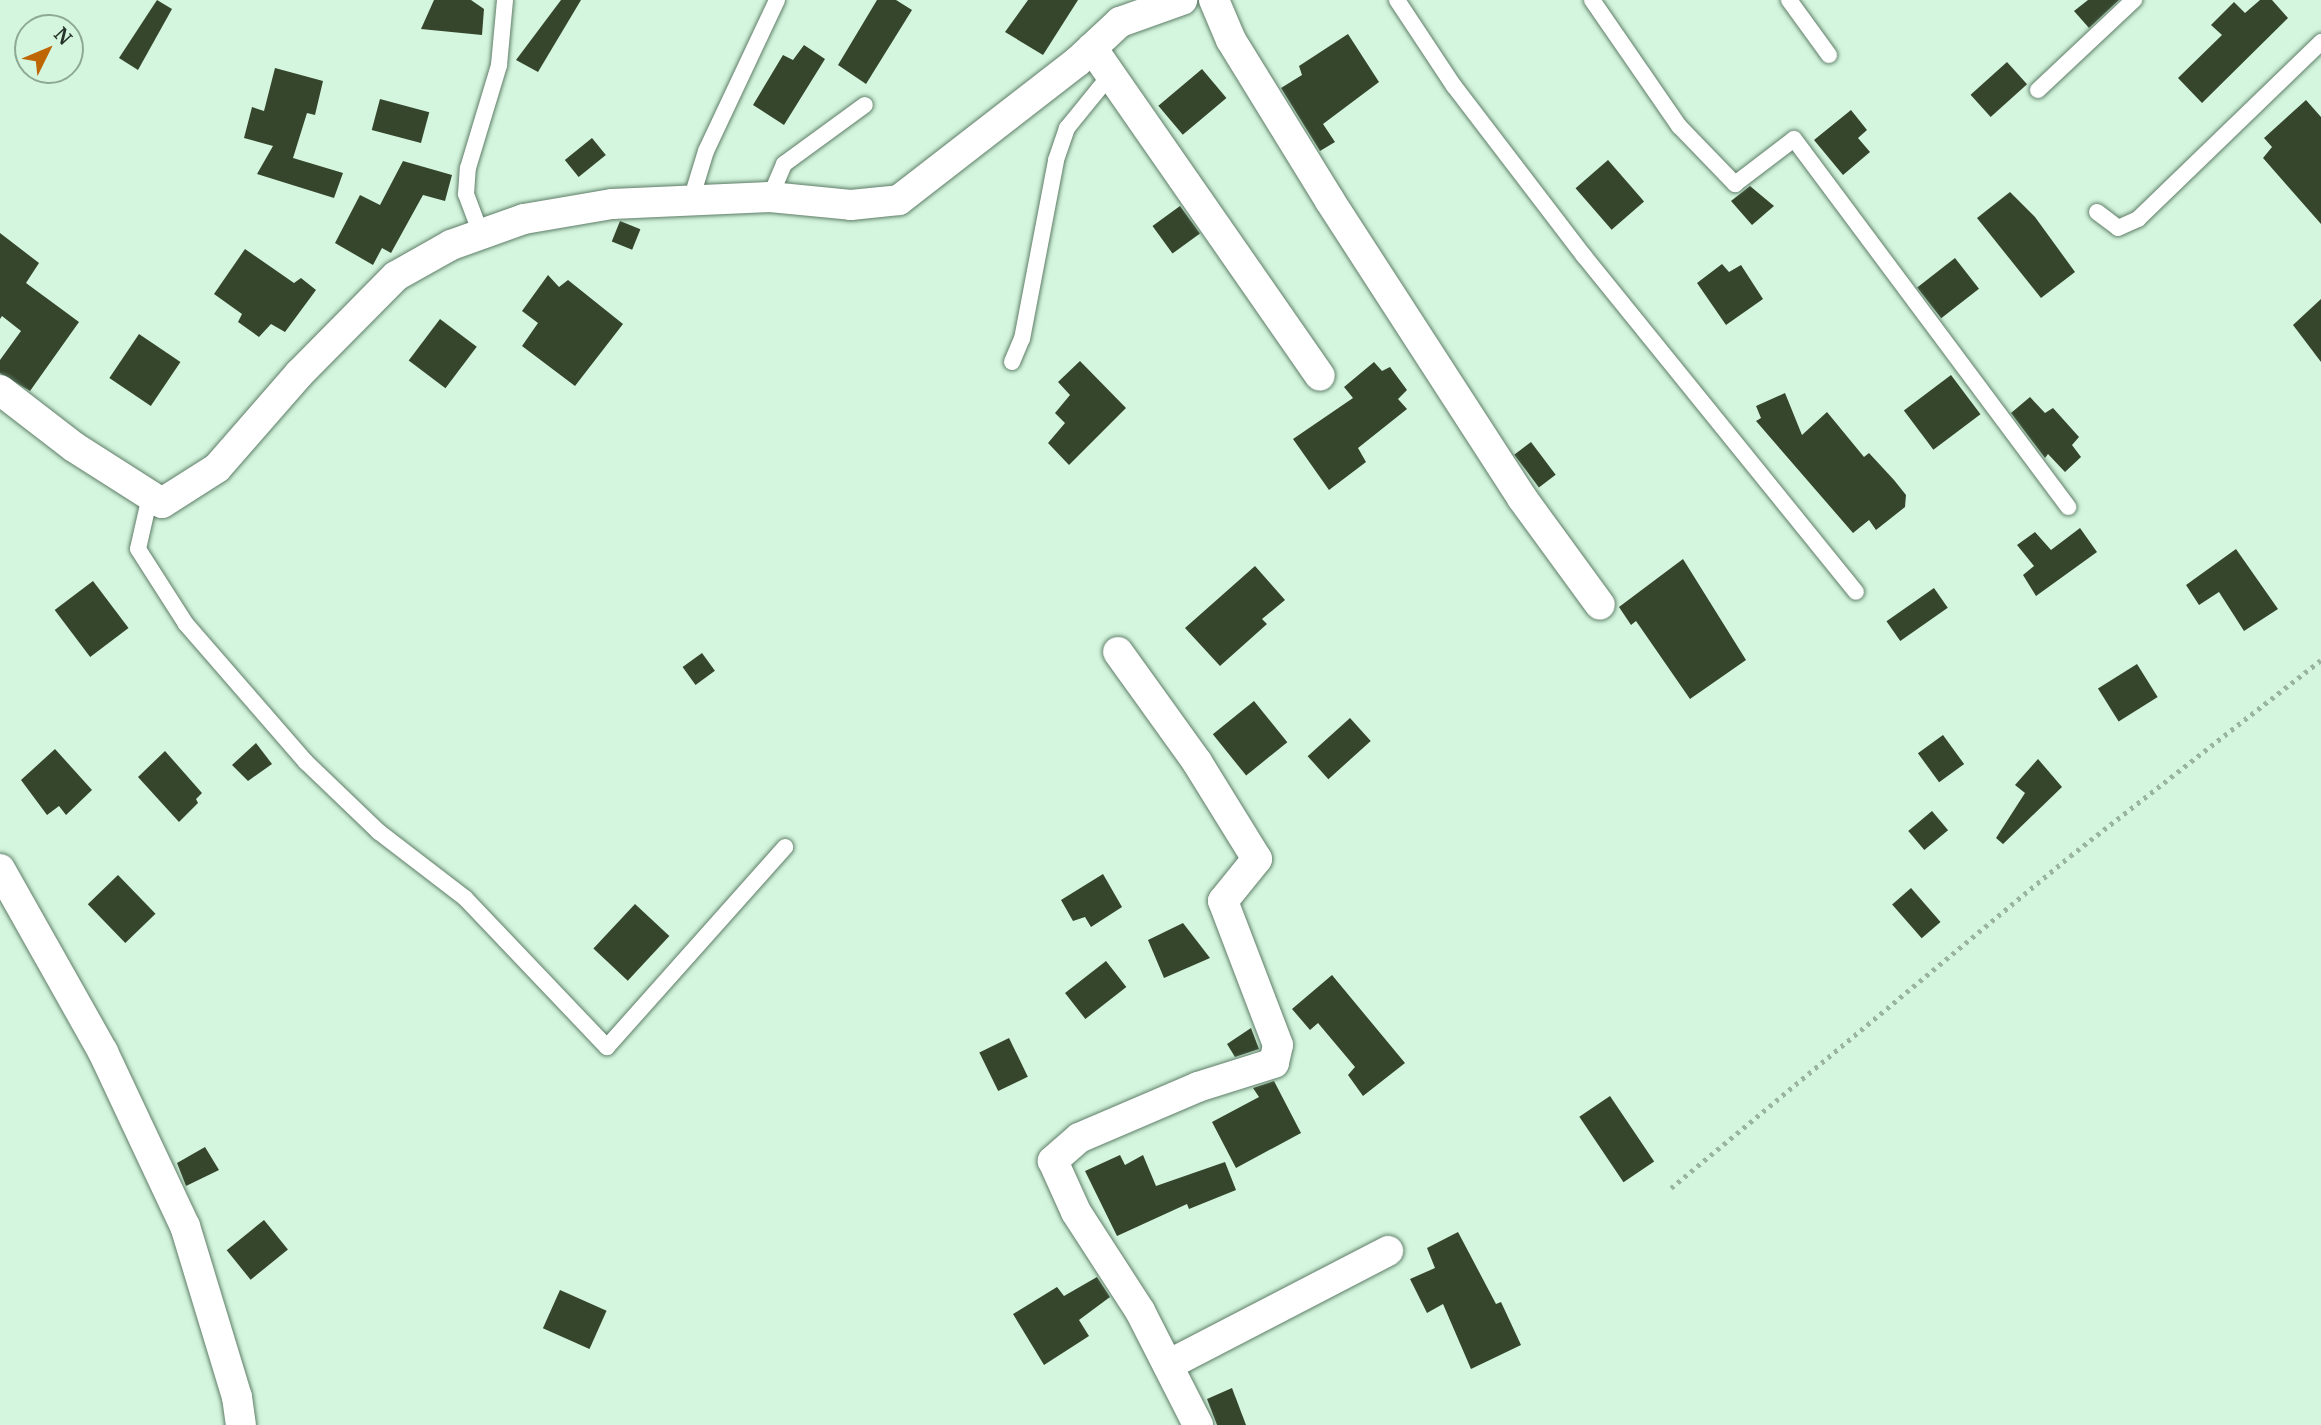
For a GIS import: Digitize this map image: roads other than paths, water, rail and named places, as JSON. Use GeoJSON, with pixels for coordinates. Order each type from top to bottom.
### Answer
{"type":"FeatureCollection","features":[{"type":"Feature","properties":{"kind":"street"},"geometry":{"type":"LineString","coordinates":[[1214,0],[1231,40],[1330,201],[1522,498],[1600,605]]}},
{"type":"Feature","properties":{"kind":"street"},"geometry":{"type":"LineString","coordinates":[[0,390],[74,447],[162,503],[217,468],[299,374],[396,276],[451,245],[524,219],[611,204],[769,197],[851,205],[899,200],[1092,48],[1120,22],[1178,1]]}},
{"type":"Feature","properties":{"kind":"street"},"geometry":{"type":"LineString","coordinates":[[1092,48],[1320,376]]}},
{"type":"Feature","properties":{"kind":"street"},"geometry":{"type":"LineString","coordinates":[[1118,652],[1197,762],[1257,859],[1223,901],[1278,1045],[1274,1063],[1198,1087],[1079,1138],[1053,1161],[1076,1212],[1140,1311],[1198,1425]]}},
{"type":"Feature","properties":{"kind":"street"},"geometry":{"type":"LineString","coordinates":[[0,869],[103,1052],[185,1226],[237,1397],[241,1425]]}},
{"type":"Feature","properties":{"kind":"street"},"geometry":{"type":"LineString","coordinates":[[1168,1365],[1388,1251]]}},
{"type":"Feature","properties":{"kind":"lane"},"geometry":{"type":"LineString","coordinates":[[481,234],[466,194],[468,168],[499,65],[505,0]]}},
{"type":"Feature","properties":{"kind":"lane"},"geometry":{"type":"LineString","coordinates":[[691,201],[706,151],[777,0]]}},
{"type":"Feature","properties":{"kind":"lane"},"geometry":{"type":"LineString","coordinates":[[1397,0],[1454,86],[1584,256],[1856,592]]}},
{"type":"Feature","properties":{"kind":"lane"},"geometry":{"type":"LineString","coordinates":[[1592,0],[1679,126],[1735,184],[1794,139],[2068,507]]}},
{"type":"Feature","properties":{"kind":"lane"},"geometry":{"type":"LineString","coordinates":[[1790,0],[1829,55]]}},
{"type":"Feature","properties":{"kind":"lane"},"geometry":{"type":"LineString","coordinates":[[2038,90],[2134,0]]}},
{"type":"Feature","properties":{"kind":"lane"},"geometry":{"type":"LineString","coordinates":[[2097,212],[2119,228],[2137,219],[2321,42]]}},
{"type":"Feature","properties":{"kind":"lane"},"geometry":{"type":"LineString","coordinates":[[1012,362],[1022,339],[1056,160],[1067,128],[1111,74]]}},
{"type":"Feature","properties":{"kind":"lane"},"geometry":{"type":"LineString","coordinates":[[769,197],[784,164],[865,105]]}},
{"type":"Feature","properties":{"kind":"lane"},"geometry":{"type":"LineString","coordinates":[[150,496],[138,549],[186,624],[306,762],[379,832],[465,898],[607,1046],[785,847]]}}]}
